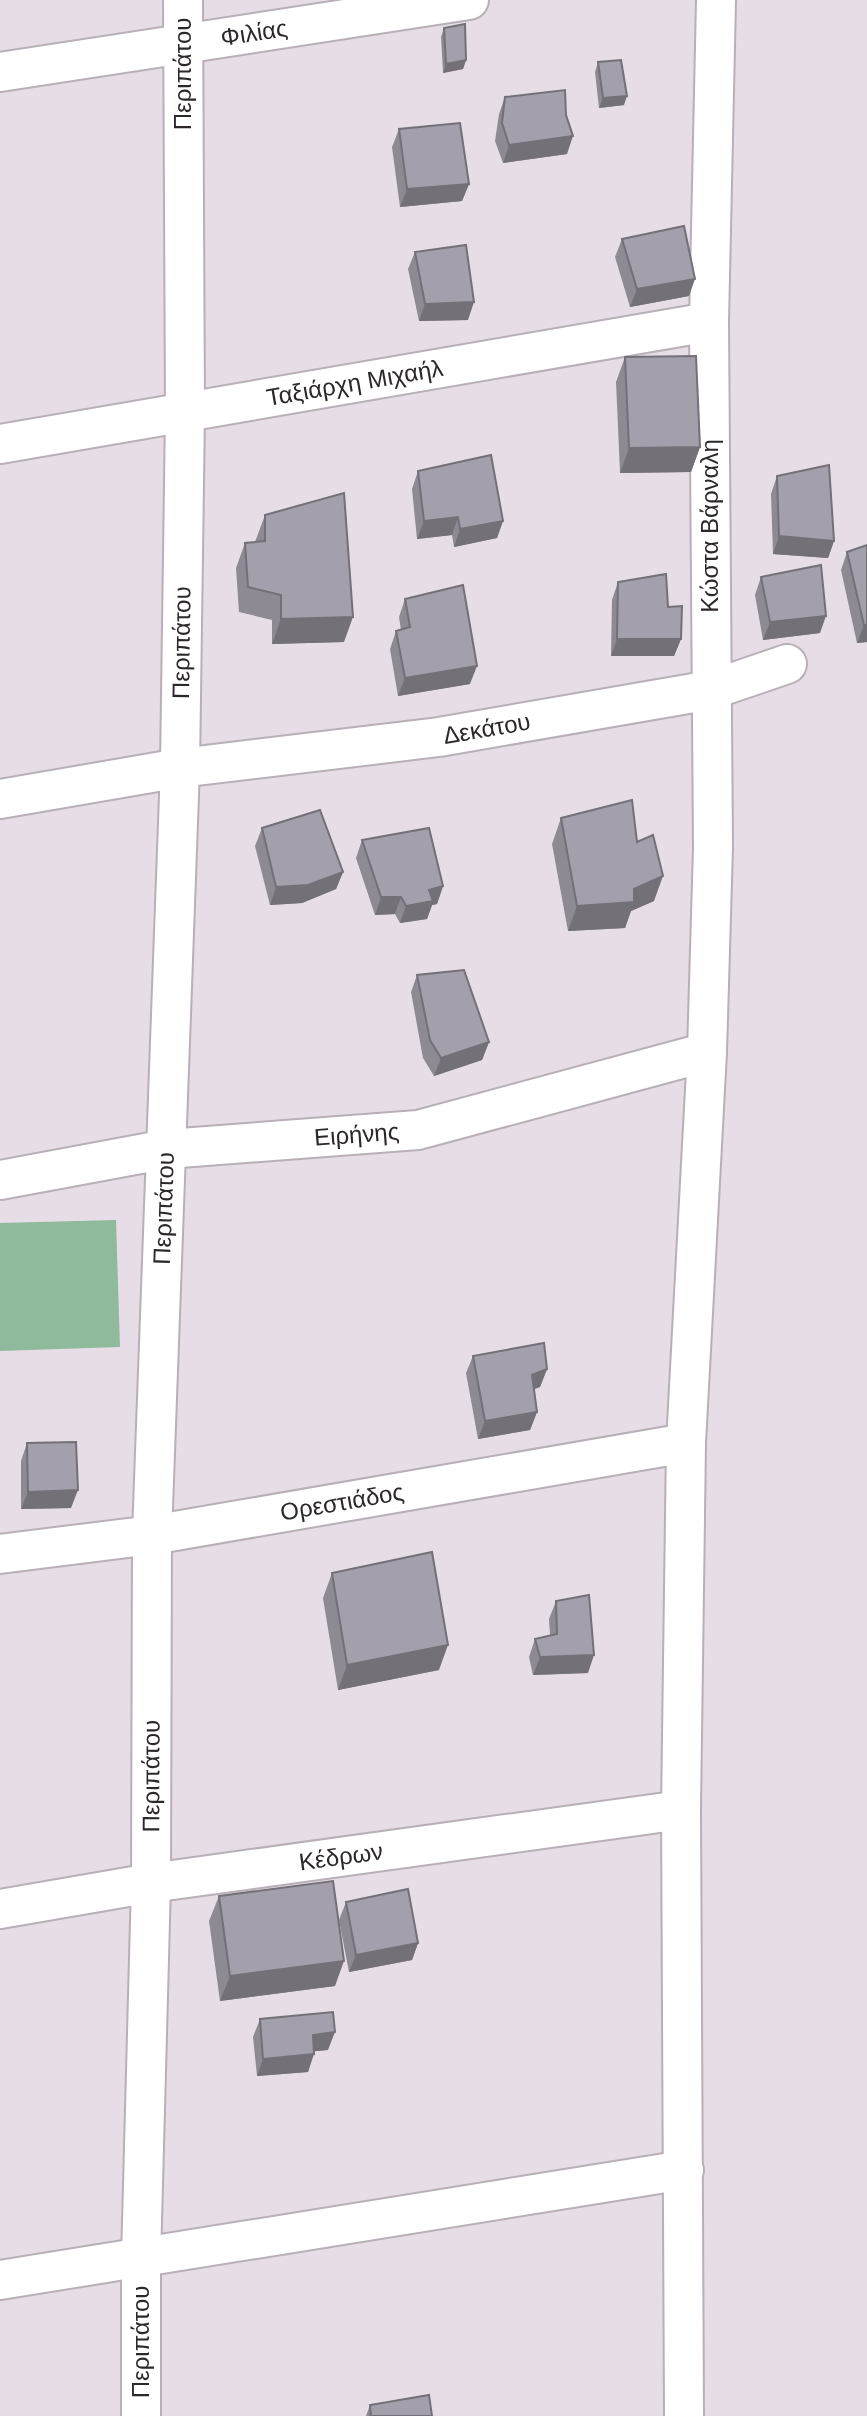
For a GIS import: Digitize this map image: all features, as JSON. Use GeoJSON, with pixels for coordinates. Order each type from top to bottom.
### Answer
{"type":"FeatureCollection","features":[{"type":"Feature","properties":{"kind":"street","name":"Περιπάτου"},"geometry":{"type":"LineString","coordinates":[[141,2416],[141,2260],[151,1883],[152,1535],[180,768],[186,412],[183,0]]}},
{"type":"Feature","properties":{"kind":"street","name":"Φιλίας"},"geometry":{"type":"LineString","coordinates":[[0,72],[468,0]]}},
{"type":"Feature","properties":{"kind":"street","name":"Κώστα Βάρναλη"},"geometry":{"type":"LineString","coordinates":[[684,2416],[681,1810],[685,1443],[708,1052],[713,848],[709,322],[716,0]]}},
{"type":"Feature","properties":{"kind":"street","name":"Ταξιάρχη Μιχαήλ"},"geometry":{"type":"LineString","coordinates":[[0,444],[709,322]]}},
{"type":"Feature","properties":{"kind":"street","name":"Δεκάτου"},"geometry":{"type":"LineString","coordinates":[[0,799],[180,768],[439,737],[711,690],[788,664]]}},
{"type":"Feature","properties":{"kind":"street","name":"Ειρήνης"},"geometry":{"type":"LineString","coordinates":[[0,1180],[167,1149],[418,1130],[708,1052]]}},
{"type":"Feature","properties":{"kind":"street","name":"Ορεστιάδος"},"geometry":{"type":"LineString","coordinates":[[0,1555],[152,1535],[685,1443]]}},
{"type":"Feature","properties":{"kind":"street","name":"Κέδρων"},"geometry":{"type":"LineString","coordinates":[[0,1909],[151,1883],[681,1810]]}},
{"type":"Feature","properties":{"kind":"street"},"geometry":{"type":"LineString","coordinates":[[0,2280],[141,2260],[684,2170]]}},
{"type":"Feature","properties":{"kind":"green space"},"geometry":{"type":"Polygon","coordinates":[[[116,1220],[120,1347],[0,1351],[0,1223],[116,1220]]]}},
{"type":"Feature","properties":{"kind":"building"},"geometry":{"type":"Polygon","coordinates":[[[465,24],[466,60],[446,64],[444,28],[465,24]]]}},
{"type":"Feature","properties":{"kind":"building"},"geometry":{"type":"Polygon","coordinates":[[[621,60],[627,96],[603,98],[598,62],[621,60]]]}},
{"type":"Feature","properties":{"kind":"building"},"geometry":{"type":"Polygon","coordinates":[[[565,90],[566,115],[573,136],[509,145],[502,123],[505,97],[565,90]]]}},
{"type":"Feature","properties":{"kind":"building"},"geometry":{"type":"Polygon","coordinates":[[[460,123],[469,184],[407,189],[399,129],[460,123]]]}},
{"type":"Feature","properties":{"kind":"building"},"geometry":{"type":"Polygon","coordinates":[[[684,226],[695,279],[637,289],[622,239],[684,226]]]}},
{"type":"Feature","properties":{"kind":"building"},"geometry":{"type":"Polygon","coordinates":[[[466,245],[474,302],[425,304],[415,252],[466,245]]]}},
{"type":"Feature","properties":{"kind":"building"},"geometry":{"type":"Polygon","coordinates":[[[696,356],[700,447],[629,448],[625,357],[696,356]]]}},
{"type":"Feature","properties":{"kind":"building"},"geometry":{"type":"Polygon","coordinates":[[[491,455],[503,521],[460,529],[458,517],[424,521],[418,471],[491,455]]]}},
{"type":"Feature","properties":{"kind":"building"},"geometry":{"type":"Polygon","coordinates":[[[829,465],[834,541],[779,536],[777,476],[829,465]]]}},
{"type":"Feature","properties":{"kind":"building"},"geometry":{"type":"Polygon","coordinates":[[[344,493],[353,617],[281,619],[281,595],[248,587],[245,543],[265,541],[265,515],[344,493]]]}},
{"type":"Feature","properties":{"kind":"building"},"geometry":{"type":"Polygon","coordinates":[[[867,545],[867,625],[864,625],[847,552],[867,545]]]}},
{"type":"Feature","properties":{"kind":"building"},"geometry":{"type":"Polygon","coordinates":[[[821,565],[826,616],[770,622],[761,577],[821,565]]]}},
{"type":"Feature","properties":{"kind":"building"},"geometry":{"type":"Polygon","coordinates":[[[666,574],[668,607],[682,606],[681,639],[617,639],[618,582],[666,574]]]}},
{"type":"Feature","properties":{"kind":"building"},"geometry":{"type":"Polygon","coordinates":[[[463,585],[477,666],[405,678],[396,631],[410,627],[405,599],[463,585]]]}},
{"type":"Feature","properties":{"kind":"building"},"geometry":{"type":"Polygon","coordinates":[[[632,800],[637,842],[653,835],[663,876],[634,889],[634,902],[577,906],[561,818],[632,800]]]}},
{"type":"Feature","properties":{"kind":"building"},"geometry":{"type":"Polygon","coordinates":[[[320,810],[343,872],[308,885],[276,887],[262,828],[320,810]]]}},
{"type":"Feature","properties":{"kind":"building"},"geometry":{"type":"Polygon","coordinates":[[[429,828],[443,886],[429,890],[433,901],[406,906],[401,897],[381,897],[362,840],[429,828]]]}},
{"type":"Feature","properties":{"kind":"building"},"geometry":{"type":"Polygon","coordinates":[[[464,970],[489,1042],[441,1058],[430,1040],[417,975],[464,970]]]}},
{"type":"Feature","properties":{"kind":"building"},"geometry":{"type":"Polygon","coordinates":[[[544,1343],[547,1369],[532,1375],[537,1412],[485,1421],[473,1356],[544,1343]]]}},
{"type":"Feature","properties":{"kind":"building"},"geometry":{"type":"Polygon","coordinates":[[[76,1442],[78,1490],[28,1492],[27,1443],[76,1442]]]}},
{"type":"Feature","properties":{"kind":"building"},"geometry":{"type":"Polygon","coordinates":[[[432,1552],[448,1645],[347,1665],[332,1573],[432,1552]]]}},
{"type":"Feature","properties":{"kind":"building"},"geometry":{"type":"Polygon","coordinates":[[[589,1595],[594,1655],[540,1657],[535,1639],[557,1634],[556,1601],[589,1595]]]}},
{"type":"Feature","properties":{"kind":"building"},"geometry":{"type":"Polygon","coordinates":[[[333,1881],[344,1961],[230,1976],[219,1896],[333,1881]]]}},
{"type":"Feature","properties":{"kind":"building"},"geometry":{"type":"Polygon","coordinates":[[[408,1889],[418,1943],[356,1955],[346,1902],[408,1889]]]}},
{"type":"Feature","properties":{"kind":"building"},"geometry":{"type":"Polygon","coordinates":[[[333,2012],[335,2032],[313,2035],[314,2054],[263,2059],[260,2019],[333,2012]]]}},
{"type":"Feature","properties":{"kind":"building"},"geometry":{"type":"Polygon","coordinates":[[[429,2395],[432,2416],[371,2416],[370,2405],[429,2395]]]}}]}
